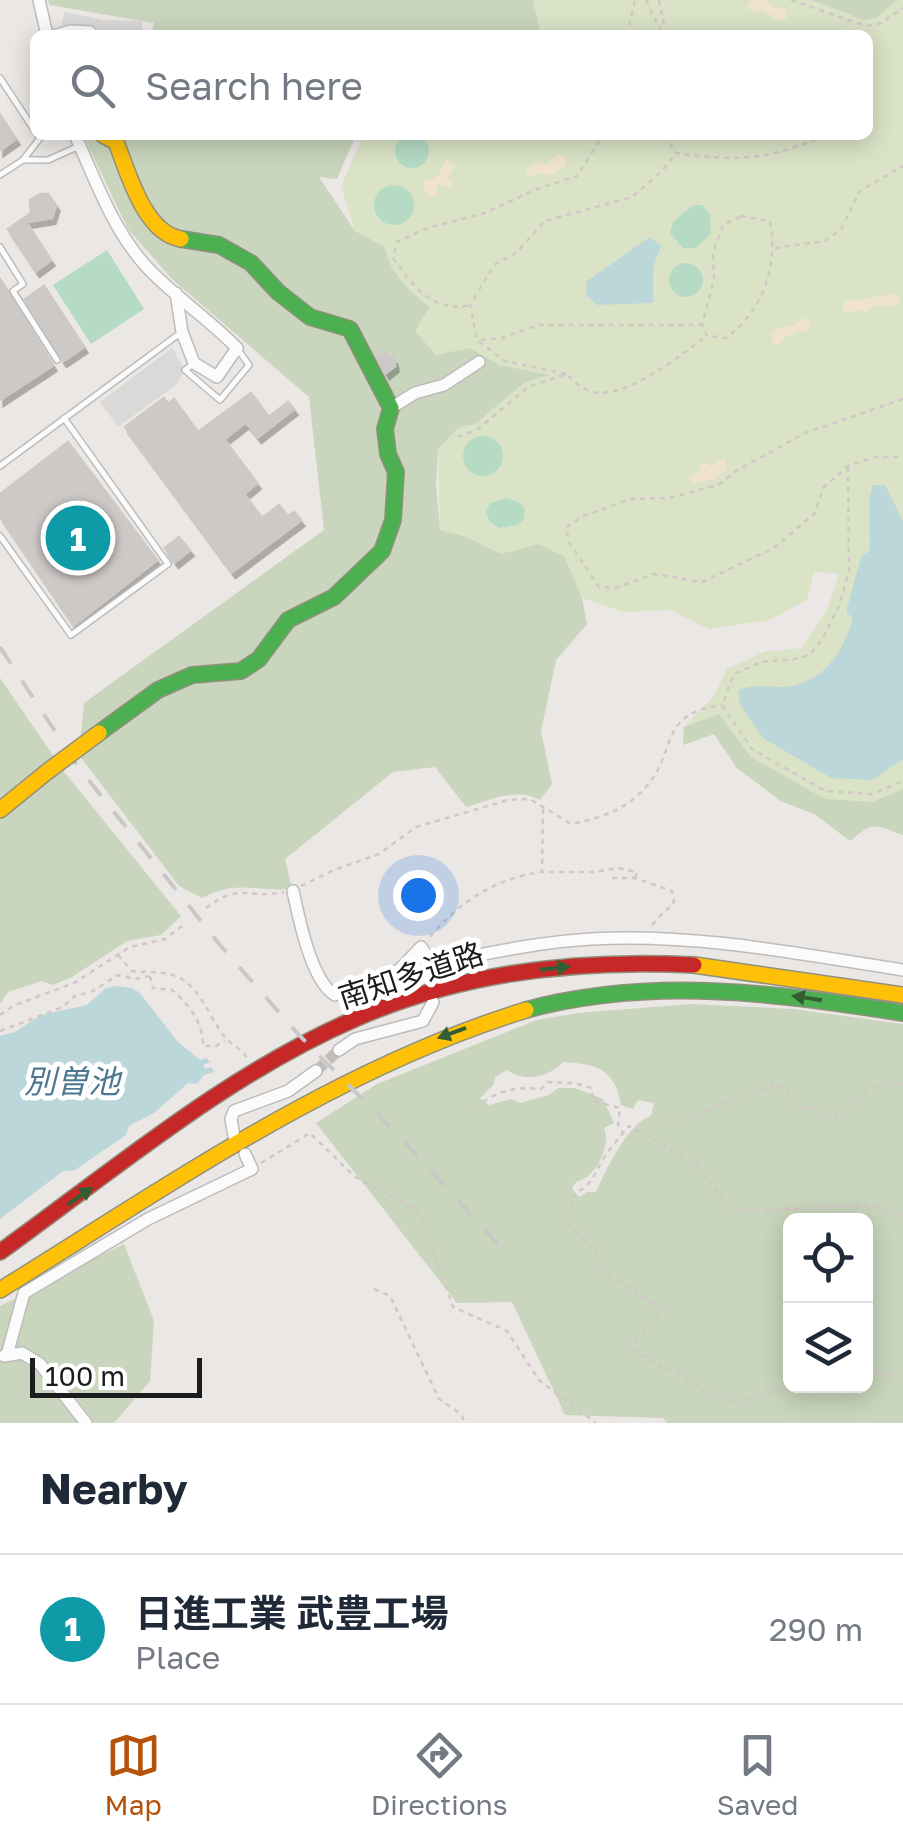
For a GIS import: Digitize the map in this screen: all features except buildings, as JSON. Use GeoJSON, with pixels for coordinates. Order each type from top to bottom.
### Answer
{"type":"FeatureCollection","features":[{"type":"Feature","properties":{"kind":"main road"},"geometry":{"type":"LineString","coordinates":[[0,810],[158,690],[192,675],[241,671],[258,660],[288,620],[334,596],[382,551],[394,520],[396,472],[388,454],[385,429],[390,408],[350,329],[310,316],[278,292],[251,262],[219,245],[173,238],[143,210],[112,140]]}},
{"type":"Feature","properties":{"kind":"main road","name":"南知多道路"},"geometry":{"type":"LineString","coordinates":[[0,1252],[208,1104],[321,1034],[378,1009],[449,986],[553,967],[629,962],[714,968],[903,995]]}},
{"type":"Feature","properties":{"kind":"main road"},"geometry":{"type":"LineString","coordinates":[[0,1290],[318,1096],[398,1056],[478,1024],[565,1001],[646,990],[783,995],[903,1013]]}},
{"type":"Feature","properties":{"kind":"street"},"geometry":{"type":"LineString","coordinates":[[39,0],[46,30]]}},
{"type":"Feature","properties":{"kind":"street"},"geometry":{"type":"LineString","coordinates":[[77,140],[125,239],[146,266],[176,293],[237,348],[217,377],[194,363],[182,332],[176,293]]}},
{"type":"Feature","properties":{"kind":"street"},"geometry":{"type":"LineString","coordinates":[[390,408],[414,392],[444,385],[479,362]]}},
{"type":"Feature","properties":{"kind":"street"},"geometry":{"type":"LineString","coordinates":[[293,890],[309,950],[324,985],[335,995],[400,970],[421,948],[439,970],[553,942],[651,939],[738,946],[903,970]]}},
{"type":"Feature","properties":{"kind":"street"},"geometry":{"type":"LineString","coordinates":[[339,1050],[355,1039],[423,1022],[433,1002]]}},
{"type":"Feature","properties":{"kind":"street"},"geometry":{"type":"LineString","coordinates":[[234,1136],[230,1119],[241,1106],[288,1091],[316,1071]]}},
{"type":"Feature","properties":{"kind":"street"},"geometry":{"type":"LineString","coordinates":[[86,1423],[40,1364],[22,1353],[4,1356],[24,1293],[148,1219],[252,1168],[245,1154]]}},
{"type":"Feature","properties":{"kind":"lane"},"geometry":{"type":"LineString","coordinates":[[0,78],[30,124]]}},
{"type":"Feature","properties":{"kind":"lane"},"geometry":{"type":"LineString","coordinates":[[0,175],[23,160],[38,140]]}},
{"type":"Feature","properties":{"kind":"lane"},"geometry":{"type":"LineString","coordinates":[[23,160],[48,160],[77,140]]}},
{"type":"Feature","properties":{"kind":"lane"},"geometry":{"type":"LineString","coordinates":[[0,247],[23,284],[13,291],[57,360]]}},
{"type":"Feature","properties":{"kind":"lane"},"geometry":{"type":"LineString","coordinates":[[0,466],[182,332]]}},
{"type":"Feature","properties":{"kind":"lane"},"geometry":{"type":"LineString","coordinates":[[194,363],[185,370],[220,400],[249,365],[237,348]]}},
{"type":"Feature","properties":{"kind":"lane"},"geometry":{"type":"LineString","coordinates":[[0,536],[71,635],[168,564],[64,418]]}},
{"type":"Feature","properties":{"kind":"path"},"geometry":{"type":"LineString","coordinates":[[628,30],[635,0]]}},
{"type":"Feature","properties":{"kind":"path"},"geometry":{"type":"LineString","coordinates":[[646,0],[661,30]]}},
{"type":"Feature","properties":{"kind":"path"},"geometry":{"type":"LineString","coordinates":[[659,0],[663,30]]}},
{"type":"Feature","properties":{"kind":"path"},"geometry":{"type":"LineString","coordinates":[[791,0],[866,26],[881,24],[903,8]]}},
{"type":"Feature","properties":{"kind":"path"},"geometry":{"type":"LineString","coordinates":[[470,306],[450,308],[416,290],[393,258],[397,242],[427,228],[485,213],[537,188],[576,176],[600,140]]}},
{"type":"Feature","properties":{"kind":"path"},"geometry":{"type":"LineString","coordinates":[[667,140],[676,153],[727,160],[784,154],[815,140]]}},
{"type":"Feature","properties":{"kind":"path"},"geometry":{"type":"LineString","coordinates":[[676,153],[632,197],[545,221],[518,252],[494,265],[470,306],[477,340],[505,360],[566,374],[586,391],[612,394],[663,370],[707,336],[726,338],[744,325],[766,287],[775,248],[770,220],[741,216],[723,225],[713,253],[714,279],[702,324],[707,336]]}},
{"type":"Feature","properties":{"kind":"path"},"geometry":{"type":"LineString","coordinates":[[775,248],[825,241],[841,229],[860,190],[903,166]]}},
{"type":"Feature","properties":{"kind":"path"},"geometry":{"type":"LineString","coordinates":[[477,340],[502,338],[538,324],[702,324]]}},
{"type":"Feature","properties":{"kind":"path"},"geometry":{"type":"LineString","coordinates":[[458,437],[478,429],[528,386],[566,374]]}},
{"type":"Feature","properties":{"kind":"path"},"geometry":{"type":"LineString","coordinates":[[903,399],[805,434],[718,485],[668,498],[631,499],[581,517],[566,528],[569,542],[599,587],[616,588],[654,574],[702,582],[774,548],[815,513],[822,488],[848,466],[875,457],[903,457]]}},
{"type":"Feature","properties":{"kind":"path"},"geometry":{"type":"LineString","coordinates":[[722,705],[734,674],[761,662],[802,658],[811,654],[822,640],[839,606],[849,571],[848,466]]}},
{"type":"Feature","properties":{"kind":"path"},"geometry":{"type":"LineString","coordinates":[[722,705],[752,749],[825,791],[872,794],[903,781]]}},
{"type":"Feature","properties":{"kind":"path"},"geometry":{"type":"LineString","coordinates":[[206,908],[226,893],[246,891],[263,896],[293,890],[379,854],[416,826],[508,800],[530,799],[571,824],[604,818],[647,786],[679,722],[722,705]]}},
{"type":"Feature","properties":{"kind":"path"},"geometry":{"type":"LineString","coordinates":[[542,872],[543,808]]}},
{"type":"Feature","properties":{"kind":"path"},"geometry":{"type":"LineString","coordinates":[[421,948],[454,912],[488,887],[512,877],[627,868],[637,872],[636,878]]}},
{"type":"Feature","properties":{"kind":"path"},"geometry":{"type":"LineString","coordinates":[[612,878],[636,878],[665,887],[674,895],[670,907],[651,925],[651,939]]}},
{"type":"Feature","properties":{"kind":"path"},"geometry":{"type":"LineString","coordinates":[[0,1015],[82,978],[130,947],[164,940],[186,924]]}},
{"type":"Feature","properties":{"kind":"path"},"geometry":{"type":"LineString","coordinates":[[118,954],[132,971],[183,980],[201,999],[226,1040],[242,1050],[250,1063]]}},
{"type":"Feature","properties":{"kind":"path"},"geometry":{"type":"LineString","coordinates":[[0,1031],[64,1008],[73,997],[118,976],[136,978],[149,974]]}},
{"type":"Feature","properties":{"kind":"path"},"geometry":{"type":"LineString","coordinates":[[149,974],[153,988],[172,990],[190,1009],[202,1029],[203,1046],[216,1046],[226,1040]]}},
{"type":"Feature","properties":{"kind":"path"},"geometry":{"type":"LineString","coordinates":[[82,978],[88,993]]}},
{"type":"Feature","properties":{"kind":"path"},"geometry":{"type":"LineString","coordinates":[[475,1108],[518,1086],[541,1089],[548,1082],[574,1082],[592,1088],[593,1101],[620,1108],[618,1126],[622,1134]]}},
{"type":"Feature","properties":{"kind":"path"},"geometry":{"type":"LineString","coordinates":[[666,1120],[681,1120],[773,1085],[785,1088],[795,1106],[815,1109],[830,1120],[843,1114],[870,1086],[903,1084]]}},
{"type":"Feature","properties":{"kind":"path"},"geometry":{"type":"LineString","coordinates":[[783,1387],[739,1404],[706,1392],[684,1375],[658,1366],[628,1347],[662,1311],[661,1307],[598,1270],[595,1250],[569,1225],[575,1193],[598,1174],[602,1161],[629,1126],[695,1163],[729,1208],[748,1211],[876,1205],[903,1215]]}},
{"type":"Feature","properties":{"kind":"path"},"geometry":{"type":"LineString","coordinates":[[252,1168],[310,1132],[354,1176],[411,1206],[424,1223],[453,1307],[507,1331],[539,1380],[596,1423]]}},
{"type":"Feature","properties":{"kind":"path"},"geometry":{"type":"LineString","coordinates":[[374,1289],[390,1296],[439,1400],[461,1414],[464,1423]]}},
{"type":"Feature","properties":{"kind":"path"},"geometry":{"type":"LineString","coordinates":[[873,1374],[903,1377]]}},
{"type":"Feature","properties":{"kind":"green space"},"geometry":{"type":"Polygon","coordinates":[[[48,0],[533,0],[540,30],[152,30],[154,23],[50,5],[48,0]]]}},
{"type":"Feature","properties":{"kind":"green space"},"geometry":{"type":"Polygon","coordinates":[[[533,0],[903,0],[903,835],[876,826],[850,841],[816,815],[781,801],[737,768],[714,734],[683,745],[684,727],[714,696],[727,669],[764,652],[802,648],[827,610],[839,574],[814,572],[807,600],[769,620],[709,629],[671,610],[623,612],[582,598],[565,557],[501,554],[467,537],[440,530],[438,449],[458,428],[475,424],[525,382],[547,375],[499,365],[470,348],[436,356],[415,331],[430,307],[402,281],[391,266],[385,247],[355,231],[341,186],[362,140],[873,140],[873,30],[540,30],[533,0]]]}},
{"type":"Feature","properties":{"kind":"green space"},"geometry":{"type":"Polygon","coordinates":[[[812,0],[897,0],[876,18],[864,20],[812,0]]]}},
{"type":"Feature","properties":{"kind":"green space"},"geometry":{"type":"Polygon","coordinates":[[[85,140],[354,140],[337,179],[319,177],[355,231],[385,247],[391,266],[402,281],[430,307],[415,331],[436,355],[470,348],[499,365],[549,375],[525,382],[475,424],[458,428],[438,449],[436,485],[440,530],[467,537],[501,554],[539,544],[565,557],[582,598],[587,624],[556,660],[541,731],[552,784],[540,800],[513,795],[466,807],[435,767],[393,772],[285,859],[292,889],[227,889],[202,898],[179,886],[79,755],[84,703],[324,530],[309,397],[172,279],[128,229],[85,140]]]}},
{"type":"Feature","properties":{"kind":"green space"},"geometry":{"type":"Polygon","coordinates":[[[399,140],[425,140],[428,157],[418,167],[406,167],[396,157],[399,140]]]}},
{"type":"Feature","properties":{"kind":"green space"},"geometry":{"type":"Polygon","coordinates":[[[394,185],[408,191],[414,205],[408,219],[394,225],[380,219],[374,205],[380,191],[394,185]]]}},
{"type":"Feature","properties":{"kind":"green space"},"geometry":{"type":"Polygon","coordinates":[[[693,205],[702,205],[710,215],[711,234],[696,248],[683,248],[670,233],[673,222],[693,205]]]}},
{"type":"Feature","properties":{"kind":"green space"},"geometry":{"type":"Polygon","coordinates":[[[107,250],[144,309],[91,344],[53,285],[107,250]]]}},
{"type":"Feature","properties":{"kind":"green space"},"geometry":{"type":"Polygon","coordinates":[[[686,263],[698,268],[703,280],[698,292],[686,297],[674,292],[669,280],[674,268],[686,263]]]}},
{"type":"Feature","properties":{"kind":"green space"},"geometry":{"type":"Polygon","coordinates":[[[483,436],[497,442],[503,456],[497,470],[483,476],[469,470],[463,456],[469,442],[483,436]]]}},
{"type":"Feature","properties":{"kind":"green space"},"geometry":{"type":"Polygon","coordinates":[[[507,498],[520,503],[525,510],[524,519],[517,525],[499,528],[490,522],[486,512],[490,503],[507,498]]]}},
{"type":"Feature","properties":{"kind":"green space"},"geometry":{"type":"Polygon","coordinates":[[[0,678],[65,773],[181,916],[161,935],[127,941],[53,985],[42,981],[8,992],[0,1004],[0,678]]]}},
{"type":"Feature","properties":{"kind":"green space"},"geometry":{"type":"Polygon","coordinates":[[[719,714],[751,757],[825,799],[872,802],[903,789],[903,835],[876,826],[850,841],[816,815],[781,801],[737,768],[714,734],[683,745],[684,727],[719,714]]]}},
{"type":"Feature","properties":{"kind":"green space"},"geometry":{"type":"Polygon","coordinates":[[[691,1004],[792,1009],[903,1024],[903,1423],[667,1423],[663,1418],[565,1415],[512,1302],[457,1303],[316,1123],[377,1084],[537,1020],[691,1004]],[[563,1062],[536,1076],[521,1076],[507,1070],[495,1077],[493,1085],[480,1098],[489,1105],[511,1099],[520,1103],[549,1095],[558,1088],[575,1088],[603,1099],[614,1123],[604,1128],[605,1144],[595,1168],[572,1189],[579,1197],[596,1192],[619,1148],[642,1120],[651,1116],[654,1103],[638,1100],[633,1109],[621,1105],[609,1076],[585,1064],[563,1062]]]}},
{"type":"Feature","properties":{"kind":"green space"},"geometry":{"type":"Polygon","coordinates":[[[124,1244],[154,1321],[150,1381],[114,1423],[0,1423],[0,1306],[124,1244]]]}},
{"type":"Feature","properties":{"kind":"sand"},"geometry":{"type":"Polygon","coordinates":[[[751,0],[767,0],[773,8],[782,7],[787,11],[786,19],[778,21],[762,9],[753,12],[747,7],[751,0]]]}},
{"type":"Feature","properties":{"kind":"sand"},"geometry":{"type":"Polygon","coordinates":[[[558,153],[565,157],[565,166],[551,175],[539,173],[528,177],[526,171],[533,163],[547,164],[558,153]]]}},
{"type":"Feature","properties":{"kind":"sand"},"geometry":{"type":"Polygon","coordinates":[[[447,159],[455,167],[447,178],[452,183],[449,188],[439,184],[438,196],[430,198],[421,183],[437,177],[447,159]]]}},
{"type":"Feature","properties":{"kind":"sand"},"geometry":{"type":"Polygon","coordinates":[[[893,294],[900,299],[899,305],[875,305],[865,313],[858,309],[843,311],[842,305],[848,301],[893,294]]]}},
{"type":"Feature","properties":{"kind":"sand"},"geometry":{"type":"Polygon","coordinates":[[[804,318],[810,320],[805,332],[797,331],[774,344],[771,335],[775,329],[795,325],[804,318]]]}},
{"type":"Feature","properties":{"kind":"sand"},"geometry":{"type":"Polygon","coordinates":[[[725,459],[727,468],[715,479],[692,484],[688,478],[700,471],[701,464],[712,467],[725,459]]]}},
{"type":"Feature","properties":{"kind":"shaded area"},"geometry":{"type":"Polygon","coordinates":[[[65,12],[102,20],[142,21],[142,30],[59,30],[65,12]]]}},
{"type":"Feature","properties":{"kind":"shaded area"},"geometry":{"type":"Polygon","coordinates":[[[172,348],[185,370],[176,385],[118,427],[100,402],[172,348]]]}},
{"type":"Feature","properties":{"kind":"water"},"geometry":{"type":"Polygon","coordinates":[[[650,237],[661,246],[653,268],[653,303],[597,305],[586,295],[587,281],[650,237]]]}},
{"type":"Feature","properties":{"kind":"water"},"geometry":{"type":"Polygon","coordinates":[[[873,485],[885,485],[903,521],[903,759],[872,780],[831,778],[763,738],[739,703],[739,690],[793,686],[818,675],[836,656],[853,618],[846,612],[861,557],[870,550],[869,499],[873,485]]]}},
{"type":"Feature","properties":{"kind":"water","name":"別曽池"},"geometry":{"type":"Polygon","coordinates":[[[116,986],[140,993],[177,1041],[200,1060],[207,1058],[210,1062],[203,1065],[214,1072],[204,1075],[197,1084],[188,1083],[154,1113],[129,1126],[126,1135],[75,1170],[63,1171],[0,1219],[0,1036],[15,1032],[41,1015],[87,1005],[106,988],[116,986]]]}},
{"type":"Feature","properties":{"kind":"tunnel"},"geometry":{"type":"LineString","coordinates":[[316,1071],[339,1050]]}},
{"type":"Feature","properties":{"kind":"railway"},"geometry":{"type":"LineString","coordinates":[[0,647],[79,768],[220,945],[298,1034],[498,1244]]}},
{"type":"Feature","properties":{"kind":"traffic: fast"},"geometry":{"type":"LineString","coordinates":[[99,733],[158,690],[192,675],[241,671],[259,659],[288,620],[334,597],[382,551],[393,520],[396,472],[388,454],[385,429],[391,408],[350,329],[310,317],[278,292],[251,263],[219,245],[181,239]]}},
{"type":"Feature","properties":{"kind":"traffic: fast"},"geometry":{"type":"LineString","coordinates":[[526,1010],[620,993],[714,991],[903,1013]]}},
{"type":"Feature","properties":{"kind":"traffic: slow"},"geometry":{"type":"LineString","coordinates":[[112,140],[147,214],[157,226],[181,239]]}},
{"type":"Feature","properties":{"kind":"traffic: slow"},"geometry":{"type":"LineString","coordinates":[[48,771],[99,733]]}},
{"type":"Feature","properties":{"kind":"traffic: slow"},"geometry":{"type":"LineString","coordinates":[[0,810],[48,771]]}},
{"type":"Feature","properties":{"kind":"traffic: slow"},"geometry":{"type":"LineString","coordinates":[[694,965],[903,995]]}},
{"type":"Feature","properties":{"kind":"traffic: slow"},"geometry":{"type":"LineString","coordinates":[[0,1290],[190,1171],[320,1097],[455,1035],[526,1010]]}},
{"type":"Feature","properties":{"kind":"traffic: jam"},"geometry":{"type":"LineString","coordinates":[[0,1252],[217,1095],[357,1018],[438,989],[522,972],[608,964],[694,965]]}},
{"type":"Feature","properties":{"kind":"place","name":"日進工業 武豊工場"},"geometry":{"type":"Point","coordinates":[78,538]}}]}
